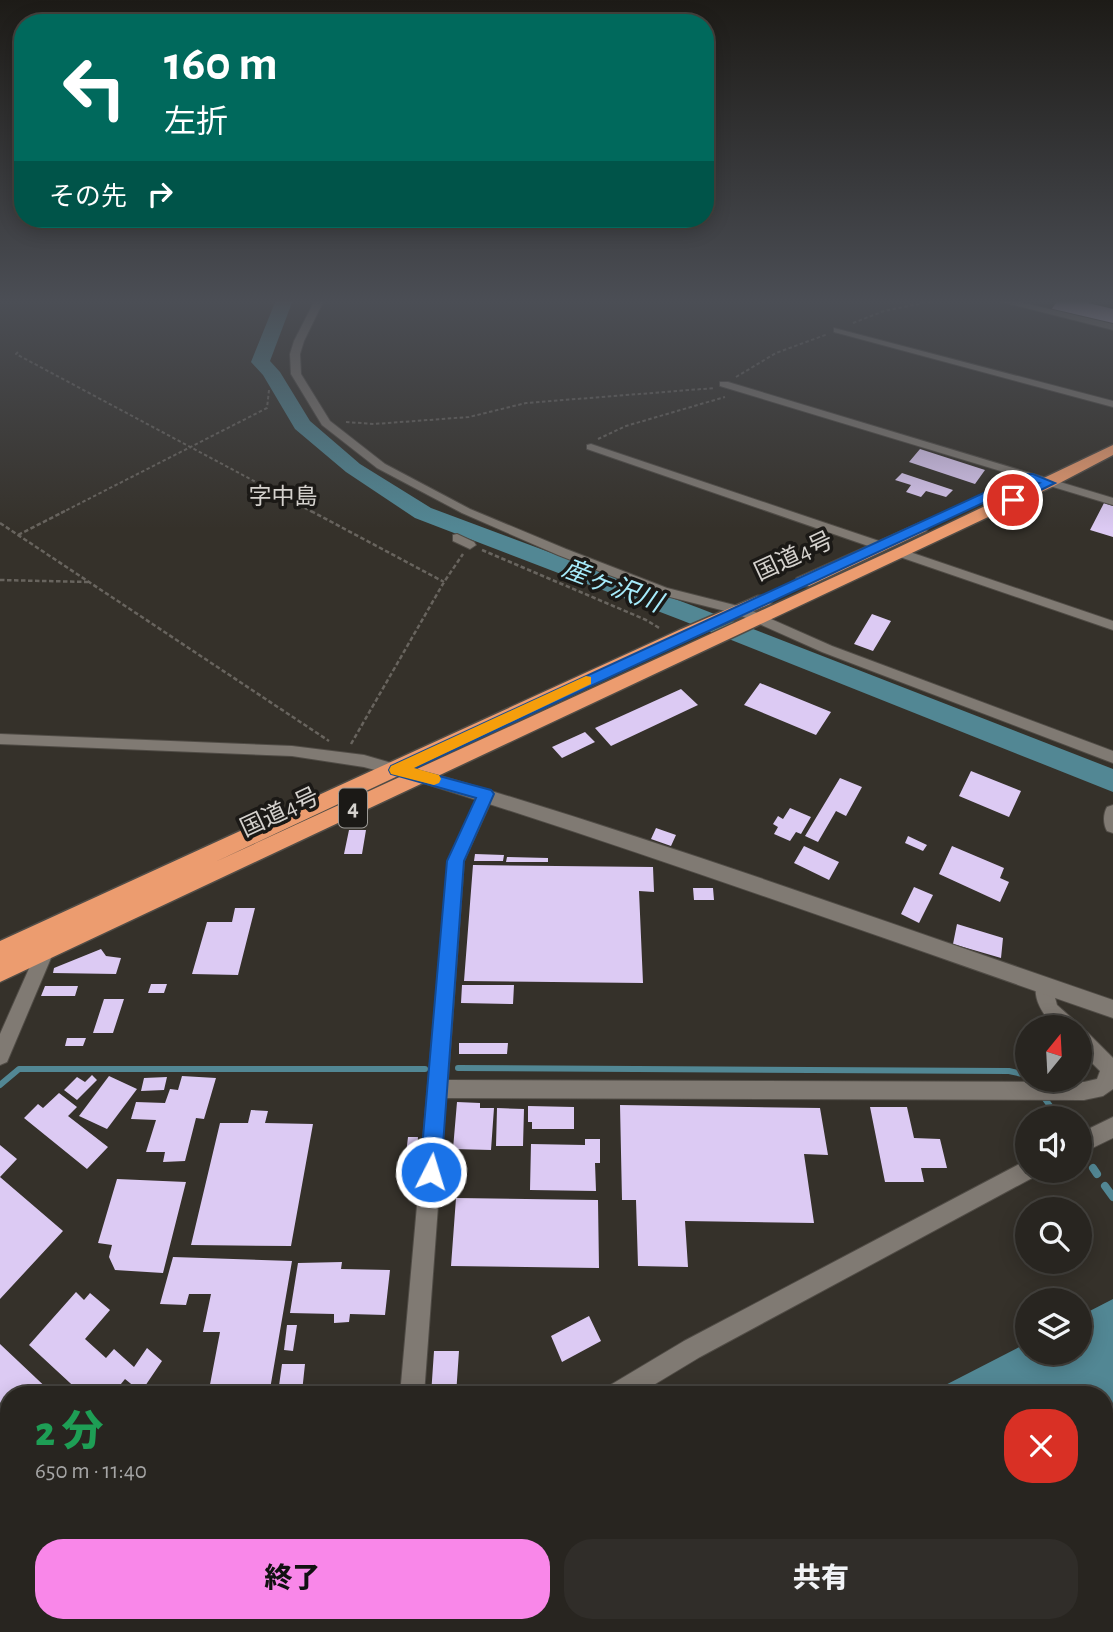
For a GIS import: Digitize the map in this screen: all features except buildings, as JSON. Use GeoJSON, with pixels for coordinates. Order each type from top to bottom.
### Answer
{"type":"FeatureCollection","features":[{"type":"Feature","properties":{"kind":"highway","name":"国道4号"},"geometry":{"type":"LineString","coordinates":[[0,972],[706,643],[747,616],[880,546],[1029,477],[1113,433]]}},
{"type":"Feature","properties":{"kind":"highway","name":"国道4号"},"geometry":{"type":"LineString","coordinates":[[0,952],[397,770],[680,636],[747,616],[901,553],[1049,483],[1113,449]]}},
{"type":"Feature","properties":{"kind":"street"},"geometry":{"type":"LineString","coordinates":[[298,376],[326,423],[381,466],[466,510],[650,587],[747,616],[1113,757]]}},
{"type":"Feature","properties":{"kind":"street"},"geometry":{"type":"LineString","coordinates":[[1009,376],[1113,404]]}},
{"type":"Feature","properties":{"kind":"street"},"geometry":{"type":"LineString","coordinates":[[724,384],[1113,502]]}},
{"type":"Feature","properties":{"kind":"street"},"geometry":{"type":"LineString","coordinates":[[594,443],[880,546]]}},
{"type":"Feature","properties":{"kind":"street"},"geometry":{"type":"LineString","coordinates":[[457,538],[470,545]]}},
{"type":"Feature","properties":{"kind":"street"},"geometry":{"type":"LineString","coordinates":[[901,553],[1113,626]]}},
{"type":"Feature","properties":{"kind":"street"},"geometry":{"type":"LineString","coordinates":[[0,739],[292,751],[343,758],[397,770],[486,794],[1113,1009]]}},
{"type":"Feature","properties":{"kind":"street"},"geometry":{"type":"LineString","coordinates":[[413,1386],[456,861],[486,794]]}},
{"type":"Feature","properties":{"kind":"street"},"geometry":{"type":"LineString","coordinates":[[1113,813],[1113,826]]}},
{"type":"Feature","properties":{"kind":"street"},"geometry":{"type":"LineString","coordinates":[[0,1056],[45,951]]}},
{"type":"Feature","properties":{"kind":"street"},"geometry":{"type":"LineString","coordinates":[[1044,985],[1049,1009],[1056,1015]]}},
{"type":"Feature","properties":{"kind":"street"},"geometry":{"type":"LineString","coordinates":[[1092,1050],[1107,1065],[1112,1075],[1103,1087],[1092,1089]]}},
{"type":"Feature","properties":{"kind":"street"},"geometry":{"type":"LineString","coordinates":[[438,1089],[1015,1091]]}},
{"type":"Feature","properties":{"kind":"street"},"geometry":{"type":"LineString","coordinates":[[1092,1138],[1113,1127]]}},
{"type":"Feature","properties":{"kind":"street"},"geometry":{"type":"LineString","coordinates":[[630,1386],[692,1349],[1015,1176]]}},
{"type":"Feature","properties":{"kind":"path"},"geometry":{"type":"LineString","coordinates":[[57,376],[444,582]]}},
{"type":"Feature","properties":{"kind":"path"},"geometry":{"type":"LineString","coordinates":[[326,423],[339,420],[374,424],[469,417],[519,404],[701,391],[724,384],[736,376]]}},
{"type":"Feature","properties":{"kind":"path"},"geometry":{"type":"LineString","coordinates":[[18,535],[267,408],[269,390]]}},
{"type":"Feature","properties":{"kind":"path"},"geometry":{"type":"LineString","coordinates":[[594,443],[626,426],[744,391]]}},
{"type":"Feature","properties":{"kind":"path"},"geometry":{"type":"LineString","coordinates":[[0,523],[335,746],[343,758],[444,582],[470,545],[680,636]]}},
{"type":"Feature","properties":{"kind":"path"},"geometry":{"type":"LineString","coordinates":[[0,580],[89,582]]}},
{"type":"Feature","properties":{"kind":"water"},"geometry":{"type":"Polygon","coordinates":[[[1113,1299],[1113,1386],[943,1386],[1015,1349],[1015,1365],[1092,1365],[1092,1310],[1113,1299]]]}},
{"type":"Feature","properties":{"kind":"waterway","name":"産ヶ沢川"},"geometry":{"type":"LineString","coordinates":[[273,376],[302,425],[353,468],[423,513],[690,614],[1113,781]]}},
{"type":"Feature","properties":{"kind":"waterway"},"geometry":{"type":"LineString","coordinates":[[458,1068],[1015,1072]]}},
{"type":"Feature","properties":{"kind":"waterway"},"geometry":{"type":"LineString","coordinates":[[0,1085],[19,1069],[425,1069]]}},
{"type":"Feature","properties":{"kind":"waterway"},"geometry":{"type":"LineString","coordinates":[[1045,1099],[1050,1106]]}},
{"type":"Feature","properties":{"kind":"waterway"},"geometry":{"type":"LineString","coordinates":[[1093,1168],[1097,1174]]}},
{"type":"Feature","properties":{"kind":"waterway"},"geometry":{"type":"LineString","coordinates":[[1105,1186],[1113,1197]]}},
{"type":"Feature","properties":{"kind":"slow traffic"},"geometry":{"type":"LineString","coordinates":[[434,779],[397,770],[586,681]]}},
{"type":"Feature","properties":{"kind":"district","name":"字中島"},"geometry":{"type":"Point","coordinates":[283,497]}},
{"type":"Feature","properties":{"kind":"route"},"geometry":{"type":"LineString","coordinates":[[431,1172],[456,861],[486,794],[397,770],[685,634],[741,611],[1029,477],[1049,483],[1013,500]]}}]}
